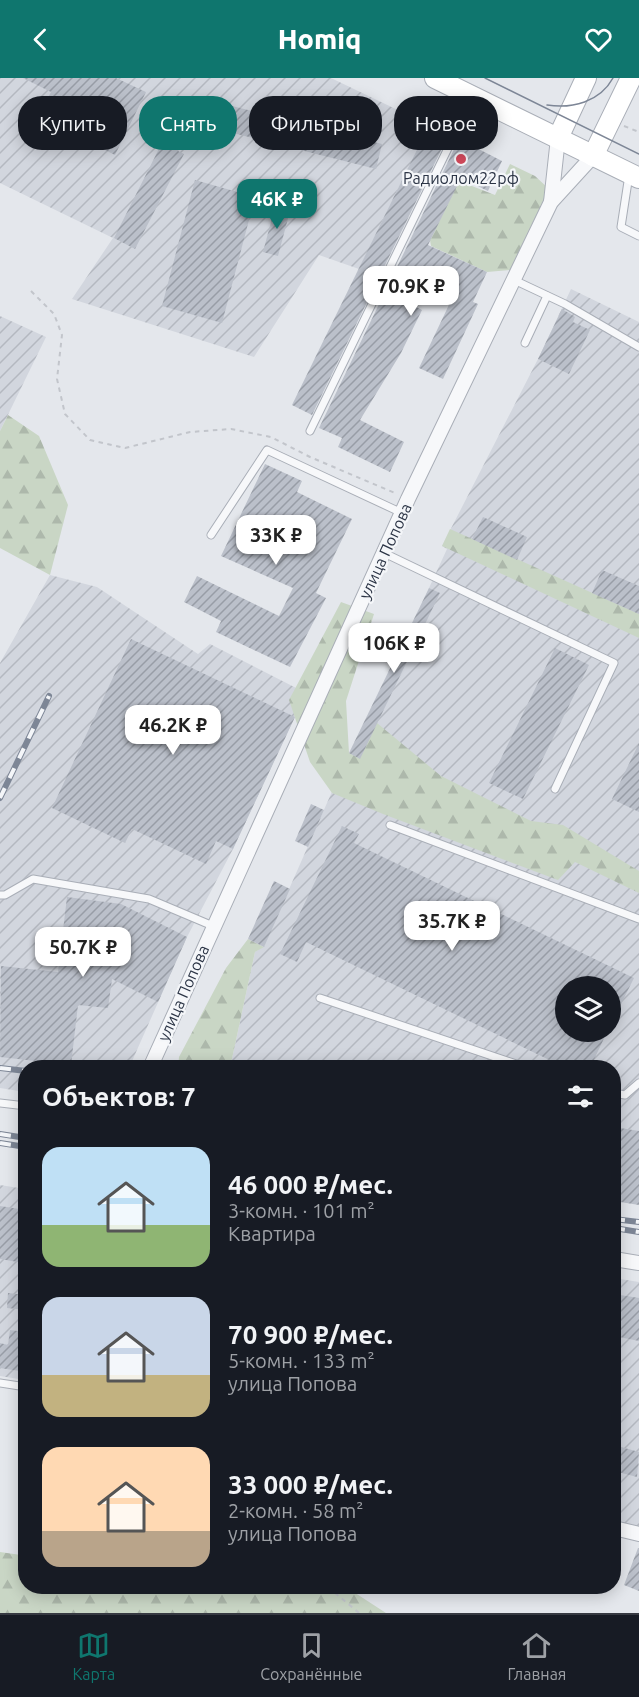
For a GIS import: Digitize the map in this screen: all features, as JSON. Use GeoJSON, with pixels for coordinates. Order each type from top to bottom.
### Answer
{"type":"FeatureCollection","features":[{"type":"Feature","properties":{"kind":"main road"},"geometry":{"type":"LineString","coordinates":[[435,78],[472,96]]}},
{"type":"Feature","properties":{"kind":"main road","name":"улица Попова"},"geometry":{"type":"LineString","coordinates":[[558,138],[586,78]]}},
{"type":"Feature","properties":{"kind":"main road","name":"улица Попова"},"geometry":{"type":"LineString","coordinates":[[593,156],[631,78]]}},
{"type":"Feature","properties":{"kind":"main road"},"geometry":{"type":"LineString","coordinates":[[498,109],[634,175]]}},
{"type":"Feature","properties":{"kind":"street","name":"улица Попова"},"geometry":{"type":"LineString","coordinates":[[552,201],[558,138]]}},
{"type":"Feature","properties":{"kind":"street","name":"улица Попова"},"geometry":{"type":"LineString","coordinates":[[154,1060],[408,499],[552,201],[593,156]]}},
{"type":"Feature","properties":{"kind":"street"},"geometry":{"type":"LineString","coordinates":[[621,1260],[639,1263]]}},
{"type":"Feature","properties":{"kind":"street"},"geometry":{"type":"LineString","coordinates":[[621,1530],[639,1534]]}},
{"type":"Feature","properties":{"kind":"lane"},"geometry":{"type":"LineString","coordinates":[[310,431],[448,150]]}},
{"type":"Feature","properties":{"kind":"lane"},"geometry":{"type":"LineString","coordinates":[[634,175],[621,227],[639,236]]}},
{"type":"Feature","properties":{"kind":"lane"},"geometry":{"type":"LineString","coordinates":[[514,280],[639,347]]}},
{"type":"Feature","properties":{"kind":"lane"},"geometry":{"type":"LineString","coordinates":[[525,342],[547,296]]}},
{"type":"Feature","properties":{"kind":"lane"},"geometry":{"type":"LineString","coordinates":[[211,535],[267,450],[402,513]]}},
{"type":"Feature","properties":{"kind":"lane"},"geometry":{"type":"LineString","coordinates":[[384,553],[614,663],[555,789]]}},
{"type":"Feature","properties":{"kind":"lane"},"geometry":{"type":"LineString","coordinates":[[390,825],[639,920]]}},
{"type":"Feature","properties":{"kind":"lane"},"geometry":{"type":"LineString","coordinates":[[0,895],[5,895],[33,879],[149,899],[213,926]]}},
{"type":"Feature","properties":{"kind":"lane"},"geometry":{"type":"LineString","coordinates":[[320,998],[504,1060]]}},
{"type":"Feature","properties":{"kind":"lane"},"geometry":{"type":"LineString","coordinates":[[621,1094],[625,1095],[639,1083]]}},
{"type":"Feature","properties":{"kind":"lane"},"geometry":{"type":"LineString","coordinates":[[0,1103],[18,1105]]}},
{"type":"Feature","properties":{"kind":"lane"},"geometry":{"type":"LineString","coordinates":[[0,1383],[18,1386]]}},
{"type":"Feature","properties":{"kind":"path"},"geometry":{"type":"LineString","coordinates":[[31,291],[54,314],[62,335],[57,379],[65,414],[90,440],[125,448],[190,432],[231,429],[271,437],[310,457],[408,499]]}},
{"type":"Feature","properties":{"kind":"path"},"geometry":{"type":"LineString","coordinates":[[336,1594],[359,1613]]}},
{"type":"Feature","properties":{"kind":"shaded area"},"geometry":{"type":"Polygon","coordinates":[[[0,78],[331,78],[369,96],[249,96],[249,150],[382,150],[382,102],[394,108],[394,150],[417,150],[359,269],[319,255],[254,357],[72,299],[113,238],[0,183],[0,78]]]}},
{"type":"Feature","properties":{"kind":"shaded area"},"geometry":{"type":"Polygon","coordinates":[[[571,289],[639,322],[639,1204],[621,1201],[621,1060],[232,1060],[255,952],[264,946],[349,753],[359,758],[447,549],[442,546],[538,359],[571,289]]]}},
{"type":"Feature","properties":{"kind":"shaded area"},"geometry":{"type":"Polygon","coordinates":[[[0,316],[46,337],[0,431],[0,316]]]}},
{"type":"Feature","properties":{"kind":"shaded area"},"geometry":{"type":"Polygon","coordinates":[[[50,575],[97,587],[198,654],[210,644],[306,693],[233,849],[187,937],[133,1060],[18,1060],[18,1091],[0,1088],[0,663],[50,575]]]}},
{"type":"Feature","properties":{"kind":"shaded area"},"geometry":{"type":"Polygon","coordinates":[[[0,1185],[18,1188],[18,1379],[0,1376],[0,1185]]]}},
{"type":"Feature","properties":{"kind":"shaded area"},"geometry":{"type":"Polygon","coordinates":[[[621,1279],[639,1282],[639,1528],[621,1523],[621,1279]]]}},
{"type":"Feature","properties":{"kind":"green space"},"geometry":{"type":"Polygon","coordinates":[[[510,164],[535,176],[549,189],[510,270],[487,272],[431,246],[430,240],[459,181],[495,195],[510,164]]]}},
{"type":"Feature","properties":{"kind":"green space"},"geometry":{"type":"Polygon","coordinates":[[[8,415],[39,436],[68,505],[50,575],[0,548],[0,431],[8,415]]]}},
{"type":"Feature","properties":{"kind":"green space"},"geometry":{"type":"Polygon","coordinates":[[[450,529],[639,614],[639,638],[442,546],[450,529]]]}},
{"type":"Feature","properties":{"kind":"green space"},"geometry":{"type":"Polygon","coordinates":[[[341,602],[374,614],[346,701],[349,753],[359,758],[377,723],[441,776],[531,821],[563,825],[639,871],[639,893],[575,862],[558,880],[332,793],[310,762],[289,700],[341,602]]]}},
{"type":"Feature","properties":{"kind":"green space"},"geometry":{"type":"Polygon","coordinates":[[[248,939],[264,947],[255,952],[232,1060],[179,1060],[179,1057],[226,968],[248,939]]]}},
{"type":"Feature","properties":{"kind":"green space"},"geometry":{"type":"Polygon","coordinates":[[[0,1552],[18,1555],[18,1594],[357,1594],[386,1613],[0,1613],[0,1552]]]}},
{"type":"Feature","properties":{"kind":"building"},"geometry":{"type":"Polygon","coordinates":[[[23,78],[116,78],[146,92],[144,96],[139,96],[139,106],[127,131],[127,96],[49,96],[51,92],[23,78]]]}},
{"type":"Feature","properties":{"kind":"building"},"geometry":{"type":"Polygon","coordinates":[[[237,107],[249,110],[249,137],[237,134],[237,107]]]}},
{"type":"Feature","properties":{"kind":"building"},"geometry":{"type":"Polygon","coordinates":[[[105,150],[117,150],[115,155],[105,150]]]}},
{"type":"Feature","properties":{"kind":"building"},"geometry":{"type":"Polygon","coordinates":[[[158,150],[179,150],[184,154],[135,249],[114,238],[158,150]]]}},
{"type":"Feature","properties":{"kind":"building"},"geometry":{"type":"Polygon","coordinates":[[[300,150],[381,150],[376,169],[300,150]]]}},
{"type":"Feature","properties":{"kind":"building"},"geometry":{"type":"Polygon","coordinates":[[[417,150],[441,150],[312,415],[292,405],[417,150]]]}},
{"type":"Feature","properties":{"kind":"building"},"geometry":{"type":"Polygon","coordinates":[[[454,150],[480,150],[502,161],[488,191],[461,178],[428,245],[487,272],[473,302],[478,304],[443,379],[419,368],[456,290],[414,270],[399,298],[422,310],[401,353],[360,420],[404,442],[390,472],[338,447],[342,438],[319,428],[454,150]]]}},
{"type":"Feature","properties":{"kind":"building"},"geometry":{"type":"Polygon","coordinates":[[[195,180],[255,197],[222,323],[162,306],[195,180]]]}},
{"type":"Feature","properties":{"kind":"building"},"geometry":{"type":"Polygon","coordinates":[[[276,203],[291,207],[278,256],[263,252],[276,203]]]}},
{"type":"Feature","properties":{"kind":"building"},"geometry":{"type":"Polygon","coordinates":[[[562,309],[575,317],[573,322],[590,330],[569,374],[538,359],[562,309]]]}},
{"type":"Feature","properties":{"kind":"building"},"geometry":{"type":"Polygon","coordinates":[[[265,464],[302,481],[297,492],[352,519],[316,593],[326,598],[290,667],[216,632],[221,621],[184,602],[197,576],[279,616],[293,588],[221,556],[265,464]]]}},
{"type":"Feature","properties":{"kind":"building"},"geometry":{"type":"Polygon","coordinates":[[[483,517],[527,537],[517,560],[472,539],[483,517]]]}},
{"type":"Feature","properties":{"kind":"building"},"geometry":{"type":"Polygon","coordinates":[[[602,570],[639,586],[639,614],[592,593],[602,570]]]}},
{"type":"Feature","properties":{"kind":"building"},"geometry":{"type":"Polygon","coordinates":[[[429,588],[440,593],[360,759],[349,753],[429,588]]]}},
{"type":"Feature","properties":{"kind":"building"},"geometry":{"type":"Polygon","coordinates":[[[131,639],[295,717],[233,849],[216,841],[206,864],[132,829],[125,843],[52,808],[131,639]]]}},
{"type":"Feature","properties":{"kind":"building"},"geometry":{"type":"Polygon","coordinates":[[[555,648],[589,665],[523,799],[489,783],[555,648]]]}},
{"type":"Feature","properties":{"kind":"building"},"geometry":{"type":"Polygon","coordinates":[[[639,743],[639,812],[612,799],[639,743]]]}},
{"type":"Feature","properties":{"kind":"building"},"geometry":{"type":"Polygon","coordinates":[[[311,804],[324,810],[308,847],[295,841],[311,804]]]}},
{"type":"Feature","properties":{"kind":"building"},"geometry":{"type":"Polygon","coordinates":[[[342,826],[359,834],[354,843],[634,978],[621,1004],[621,976],[555,976],[555,1042],[602,1042],[594,1060],[549,1060],[306,942],[297,962],[280,954],[342,826]]]}},
{"type":"Feature","properties":{"kind":"building"},"geometry":{"type":"Polygon","coordinates":[[[274,881],[290,889],[264,947],[248,939],[274,881]]]}},
{"type":"Feature","properties":{"kind":"building"},"geometry":{"type":"Polygon","coordinates":[[[67,897],[121,904],[187,937],[158,1002],[112,979],[108,1008],[78,1005],[72,1060],[27,1060],[0,1057],[1,966],[58,972],[67,897]]]}},
{"type":"Feature","properties":{"kind":"building"},"geometry":{"type":"Polygon","coordinates":[[[621,1128],[639,1131],[639,1205],[621,1202],[621,1128]]]}},
{"type":"Feature","properties":{"kind":"building"},"geometry":{"type":"Polygon","coordinates":[[[0,1206],[18,1209],[18,1262],[0,1259],[0,1206]]]}},
{"type":"Feature","properties":{"kind":"building"},"geometry":{"type":"Polygon","coordinates":[[[8,1293],[18,1294],[18,1309],[7,1308],[8,1293]]]}},
{"type":"Feature","properties":{"kind":"building"},"geometry":{"type":"Polygon","coordinates":[[[621,1295],[639,1298],[639,1341],[621,1337],[621,1295]]]}},
{"type":"Feature","properties":{"kind":"building"},"geometry":{"type":"Polygon","coordinates":[[[10,1330],[18,1331],[18,1371],[0,1368],[0,1343],[8,1345],[10,1330]]]}},
{"type":"Feature","properties":{"kind":"building"},"geometry":{"type":"Polygon","coordinates":[[[621,1447],[639,1452],[637,1477],[621,1473],[621,1447]]]}},
{"type":"Feature","properties":{"kind":"building"},"geometry":{"type":"Polygon","coordinates":[[[639,1548],[639,1591],[624,1585],[639,1548]]]}},
{"type":"Feature","properties":{"kind":"tram line"},"geometry":{"type":"LineString","coordinates":[[485,78],[639,154]]}},
{"type":"Feature","properties":{"kind":"tram line"},"geometry":{"type":"LineString","coordinates":[[547,105],[566,106],[584,102],[601,93],[613,78]]}},
{"type":"Feature","properties":{"kind":"railway"},"geometry":{"type":"LineString","coordinates":[[0,798],[49,696]]}},
{"type":"Feature","properties":{"kind":"railway"},"geometry":{"type":"LineString","coordinates":[[0,1068],[18,1070]]}},
{"type":"Feature","properties":{"kind":"railway"},"geometry":{"type":"LineString","coordinates":[[0,1134],[18,1137]]}},
{"type":"Feature","properties":{"kind":"railway"},"geometry":{"type":"LineString","coordinates":[[0,1143],[18,1146]]}},
{"type":"Feature","properties":{"kind":"railway"},"geometry":{"type":"LineString","coordinates":[[621,1220],[639,1222]]}},
{"type":"Feature","properties":{"kind":"railway"},"geometry":{"type":"LineString","coordinates":[[621,1229],[639,1232]]}},
{"type":"Feature","properties":{"kind":"place","name":"Радиолом22рф"},"geometry":{"type":"Point","coordinates":[461,159]}}]}
